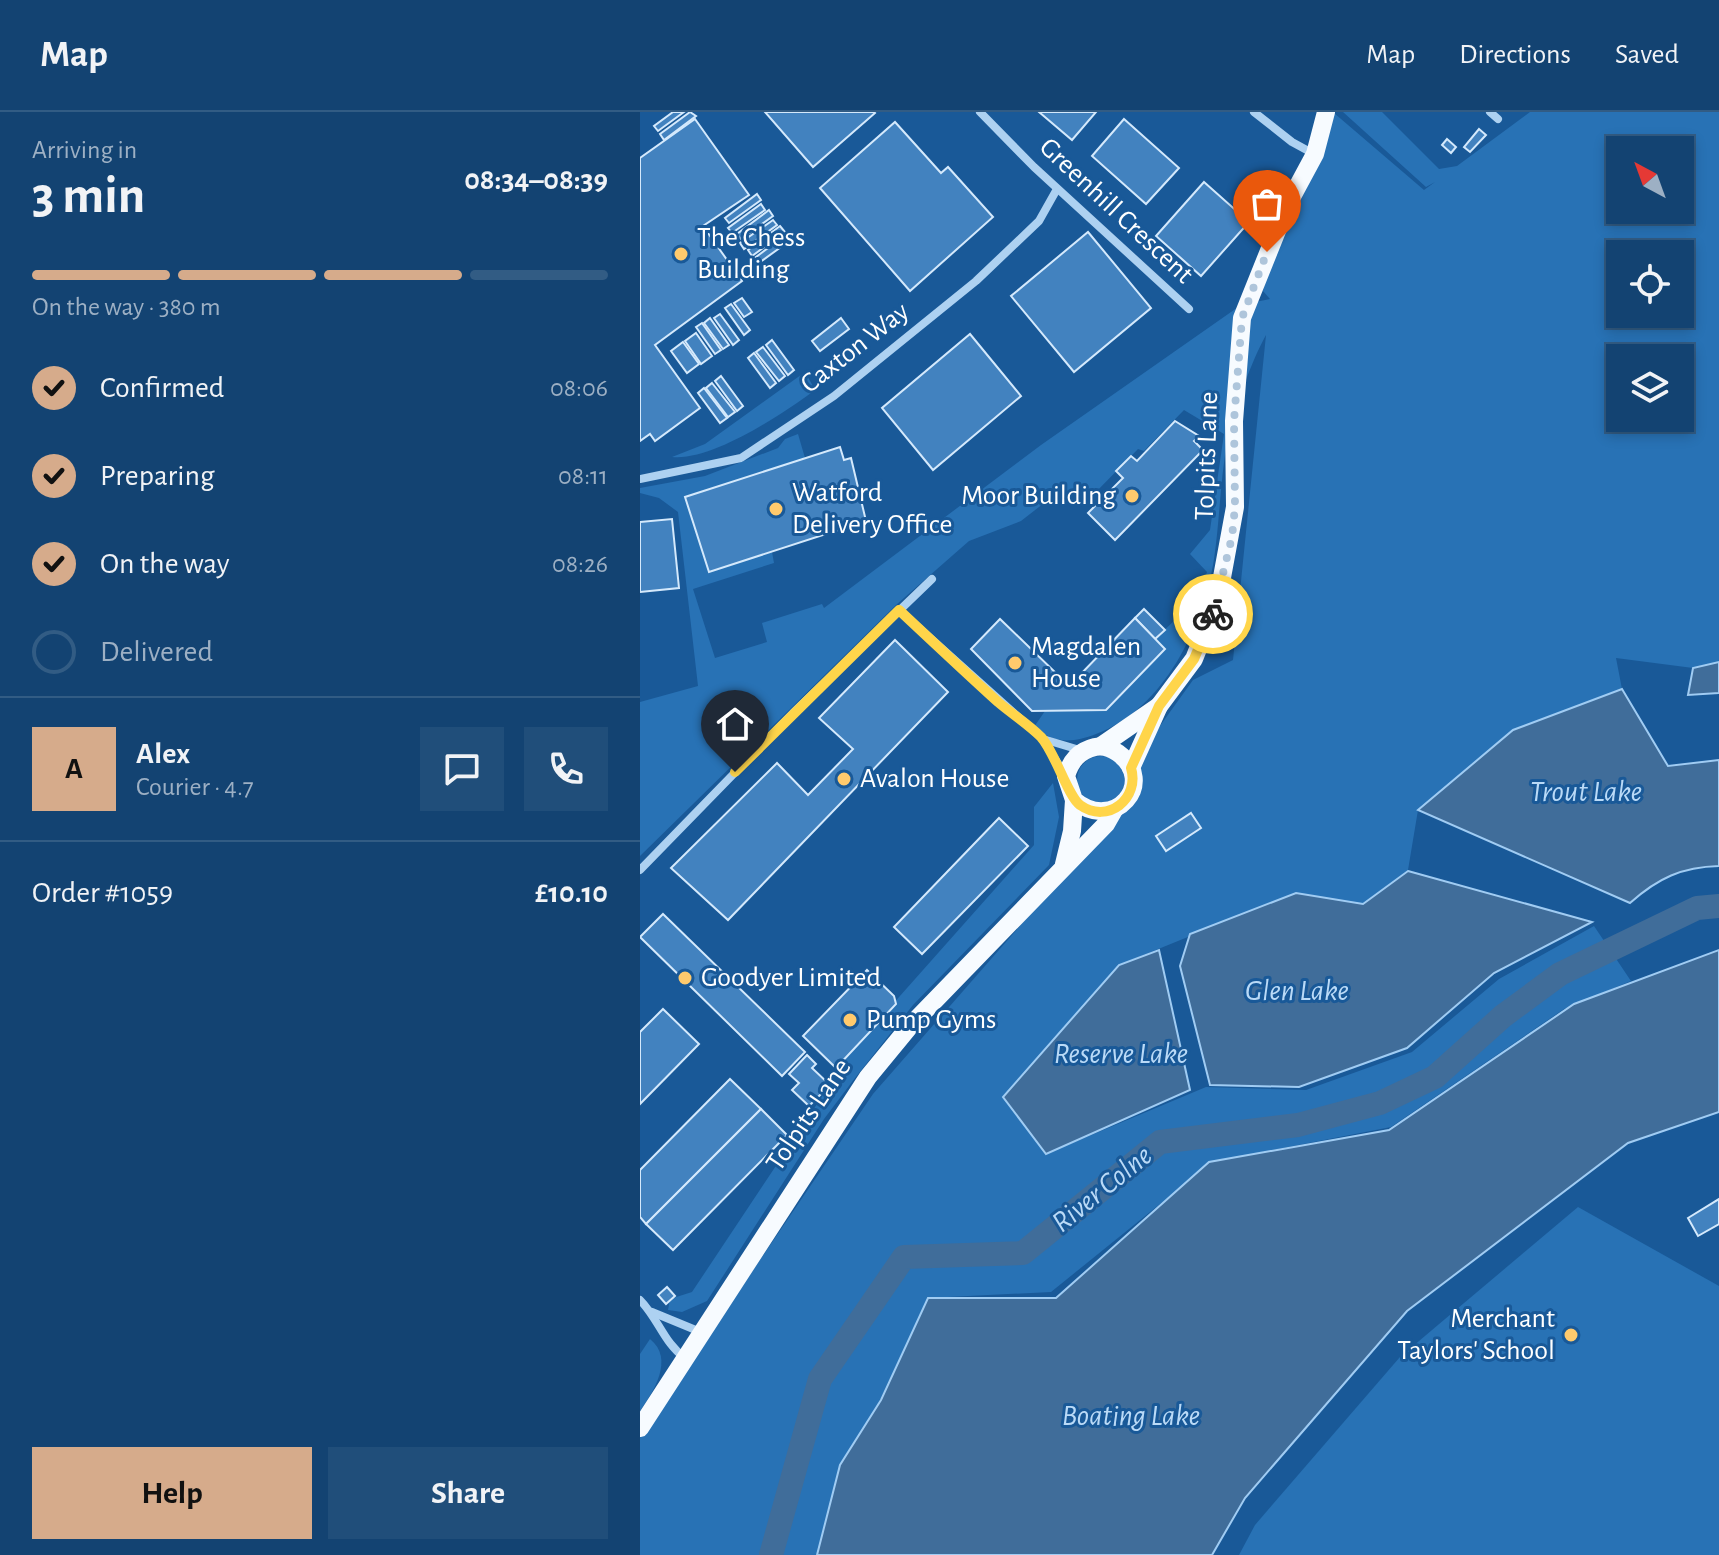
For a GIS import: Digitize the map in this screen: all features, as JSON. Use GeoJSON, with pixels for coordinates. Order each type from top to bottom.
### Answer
{"type":"FeatureCollection","features":[{"type":"Feature","properties":{"kind":"main road","name":"Tolpits Lane"},"geometry":{"type":"LineString","coordinates":[[640,1428],[868,1077],[910,1026],[1130,796],[1134,777],[1131,768],[1159,706],[1194,659],[1218,599],[1235,507],[1237,384],[1242,318],[1287,206],[1315,154],[1326,112]]}},
{"type":"Feature","properties":{"kind":"main road","name":"Tolpits Lane"},"geometry":{"type":"LineString","coordinates":[[1066,776],[1092,748],[1159,706]]}},
{"type":"Feature","properties":{"kind":"main road"},"geometry":{"type":"LineString","coordinates":[[1092,748],[1113,749],[1131,768]]}},
{"type":"Feature","properties":{"kind":"main road"},"geometry":{"type":"LineString","coordinates":[[1064,864],[1072,831],[1074,800],[1066,776]]}},
{"type":"Feature","properties":{"kind":"main road"},"geometry":{"type":"LineString","coordinates":[[1074,800],[1092,811],[1114,810]]}},
{"type":"Feature","properties":{"kind":"street","name":"Greenhill Crescent"},"geometry":{"type":"LineString","coordinates":[[980,112],[1057,189],[1189,309]]}},
{"type":"Feature","properties":{"kind":"street"},"geometry":{"type":"LineString","coordinates":[[1254,112],[1292,142],[1315,154]]}},
{"type":"Feature","properties":{"kind":"street"},"geometry":{"type":"LineString","coordinates":[[1490,112],[1498,119]]}},
{"type":"Feature","properties":{"kind":"street","name":"Caxton Way"},"geometry":{"type":"LineString","coordinates":[[640,479],[741,458],[834,396],[976,281],[1039,221],[1057,189]]}},
{"type":"Feature","properties":{"kind":"street"},"geometry":{"type":"LineString","coordinates":[[640,870],[932,579]]}},
{"type":"Feature","properties":{"kind":"street"},"geometry":{"type":"LineString","coordinates":[[899,610],[1043,739],[1066,776]]}},
{"type":"Feature","properties":{"kind":"street"},"geometry":{"type":"LineString","coordinates":[[1043,739],[1092,748]]}},
{"type":"Feature","properties":{"kind":"street"},"geometry":{"type":"LineString","coordinates":[[640,1300],[652,1312],[704,1333]]}},
{"type":"Feature","properties":{"kind":"street"},"geometry":{"type":"LineString","coordinates":[[652,1312],[658,1328],[687,1360]]}},
{"type":"Feature","properties":{"kind":"shaded area"},"geometry":{"type":"Polygon","coordinates":[[[1343,112],[1382,112],[1439,169],[1457,166],[1530,112],[1719,112],[1719,662],[1693,668],[1616,658],[1622,689],[1513,730],[1418,810],[1408,870],[1363,904],[1296,893],[1119,965],[1046,1154],[1206,1087],[1306,1090],[1412,1052],[1499,979],[1594,926],[1631,981],[1564,1009],[1391,1127],[1247,1155],[1181,1187],[1051,1292],[928,1298],[828,1510],[817,1555],[640,1555],[640,1436],[873,1094],[1110,823],[1130,808],[1139,791],[1139,765],[1152,737],[1193,680],[1233,660],[1266,335],[1244,385],[1228,438],[1214,559],[1200,612],[1176,663],[1142,706],[1120,722],[1079,739],[1049,737],[1034,727],[1045,711],[1106,710],[1165,649],[1155,639],[1198,598],[1207,572],[1190,554],[1210,530],[1224,434],[1184,410],[1144,451],[1138,449],[1094,494],[1057,493],[1021,521],[969,541],[896,605],[640,856],[640,702],[698,686],[678,512],[659,498],[640,493],[640,488],[705,476],[778,448],[785,439],[798,434],[805,458],[685,497],[772,552],[774,563],[693,589],[715,658],[767,642],[762,623],[822,604],[824,608],[1041,445],[1241,305],[1270,299],[1263,291],[1269,263],[1334,113],[1424,190],[1435,182],[1426,187],[1343,112]]]}},
{"type":"Feature","properties":{"kind":"shaded area"},"geometry":{"type":"Polygon","coordinates":[[[805,372],[814,388],[781,413],[725,445],[706,452],[672,457],[705,444],[805,372]]]}},
{"type":"Feature","properties":{"kind":"shaded area"},"geometry":{"type":"Polygon","coordinates":[[[1101,756],[1118,763],[1125,780],[1118,797],[1101,804],[1084,797],[1077,780],[1084,763],[1101,756]]]}},
{"type":"Feature","properties":{"kind":"shaded area"},"geometry":{"type":"Polygon","coordinates":[[[1053,783],[1059,817],[1049,865],[913,1005],[855,1078],[824,1119],[707,1301],[682,1312],[668,1310],[670,1299],[692,1292],[829,1086],[836,1068],[1034,845],[1034,807],[1053,783]]]}},
{"type":"Feature","properties":{"kind":"shaded area","name":"Merchant Taylors' School"},"geometry":{"type":"Polygon","coordinates":[[[1578,1207],[1719,1286],[1719,1555],[1239,1555],[1255,1525],[1400,1357],[1578,1207]]]}},
{"type":"Feature","properties":{"kind":"shaded area"},"geometry":{"type":"Polygon","coordinates":[[[650,1339],[661,1356],[661,1366],[651,1395],[640,1411],[640,1354],[650,1339]]]}},
{"type":"Feature","properties":{"kind":"water"},"geometry":{"type":"Polygon","coordinates":[[[1719,662],[1719,693],[1688,695],[1693,668],[1719,662]]]}},
{"type":"Feature","properties":{"kind":"water","name":"Trout Lake"},"geometry":{"type":"Polygon","coordinates":[[[1622,689],[1668,766],[1719,760],[1719,866],[1671,876],[1630,903],[1418,810],[1513,730],[1622,689]]]}},
{"type":"Feature","properties":{"kind":"water","name":"Glen Lake"},"geometry":{"type":"Polygon","coordinates":[[[1408,871],[1592,922],[1494,973],[1407,1048],[1299,1087],[1210,1085],[1180,966],[1190,934],[1296,893],[1363,904],[1408,871]]]}},
{"type":"Feature","properties":{"kind":"water","name":"Reserve Lake"},"geometry":{"type":"Polygon","coordinates":[[[1159,950],[1190,1090],[1046,1154],[1003,1097],[1119,965],[1159,950]]]}},
{"type":"Feature","properties":{"kind":"water","name":"Boating Lake"},"geometry":{"type":"Polygon","coordinates":[[[1719,950],[1719,1112],[1628,1143],[1407,1311],[1245,1498],[1212,1555],[817,1555],[840,1465],[881,1400],[928,1298],[1056,1298],[1209,1162],[1389,1130],[1574,1004],[1719,950]]]}},
{"type":"Feature","properties":{"kind":"building"},"geometry":{"type":"Polygon","coordinates":[[[673,112],[684,112],[658,131],[654,126],[673,112]]]}},
{"type":"Feature","properties":{"kind":"building"},"geometry":{"type":"Polygon","coordinates":[[[690,112],[696,116],[664,140],[660,134],[690,112]]]}},
{"type":"Feature","properties":{"kind":"building"},"geometry":{"type":"Polygon","coordinates":[[[765,112],[874,112],[875,113],[813,167],[765,112]]]}},
{"type":"Feature","properties":{"kind":"building"},"geometry":{"type":"Polygon","coordinates":[[[1039,112],[1096,112],[1072,140],[1039,112]]]}},
{"type":"Feature","properties":{"kind":"building","name":"The Chess Building"},"geometry":{"type":"Polygon","coordinates":[[[695,119],[749,195],[703,226],[742,281],[655,345],[700,408],[655,441],[650,434],[640,441],[640,158],[695,119]]]}},
{"type":"Feature","properties":{"kind":"building"},"geometry":{"type":"Polygon","coordinates":[[[1124,119],[1179,168],[1146,204],[1092,156],[1124,119]]]}},
{"type":"Feature","properties":{"kind":"building"},"geometry":{"type":"Polygon","coordinates":[[[895,122],[941,173],[948,167],[993,217],[910,291],[820,188],[895,122]]]}},
{"type":"Feature","properties":{"kind":"building"},"geometry":{"type":"Polygon","coordinates":[[[1479,129],[1486,135],[1470,152],[1464,147],[1479,129]]]}},
{"type":"Feature","properties":{"kind":"building"},"geometry":{"type":"Polygon","coordinates":[[[1447,139],[1456,147],[1451,153],[1442,145],[1447,139]]]}},
{"type":"Feature","properties":{"kind":"building"},"geometry":{"type":"Polygon","coordinates":[[[1204,182],[1249,222],[1201,276],[1156,236],[1204,182]]]}},
{"type":"Feature","properties":{"kind":"building"},"geometry":{"type":"Polygon","coordinates":[[[757,194],[761,200],[729,223],[725,218],[757,194]]]}},
{"type":"Feature","properties":{"kind":"building"},"geometry":{"type":"Polygon","coordinates":[[[761,204],[765,210],[732,233],[728,228],[761,204]]]}},
{"type":"Feature","properties":{"kind":"building"},"geometry":{"type":"Polygon","coordinates":[[[769,210],[773,216],[741,239],[737,234],[769,210]]]}},
{"type":"Feature","properties":{"kind":"building"},"geometry":{"type":"Polygon","coordinates":[[[773,220],[777,225],[744,249],[740,243],[773,220]]]}},
{"type":"Feature","properties":{"kind":"building"},"geometry":{"type":"Polygon","coordinates":[[[780,226],[785,232],[752,256],[748,250],[780,226]]]}},
{"type":"Feature","properties":{"kind":"building"},"geometry":{"type":"Polygon","coordinates":[[[1088,232],[1151,308],[1074,372],[1011,296],[1088,232]]]}},
{"type":"Feature","properties":{"kind":"building"},"geometry":{"type":"Polygon","coordinates":[[[784,236],[788,242],[756,265],[752,260],[784,236]]]}},
{"type":"Feature","properties":{"kind":"building"},"geometry":{"type":"Polygon","coordinates":[[[742,298],[752,312],[744,317],[734,303],[742,298]]]}},
{"type":"Feature","properties":{"kind":"building"},"geometry":{"type":"Polygon","coordinates":[[[731,304],[750,330],[744,335],[725,308],[731,304]]]}},
{"type":"Feature","properties":{"kind":"building"},"geometry":{"type":"Polygon","coordinates":[[[720,314],[739,340],[733,345],[714,318],[720,314]]]}},
{"type":"Feature","properties":{"kind":"building"},"geometry":{"type":"Polygon","coordinates":[[[710,318],[729,345],[723,349],[704,323],[710,318]]]}},
{"type":"Feature","properties":{"kind":"building"},"geometry":{"type":"Polygon","coordinates":[[[841,318],[849,329],[820,351],[812,341],[841,318]]]}},
{"type":"Feature","properties":{"kind":"building"},"geometry":{"type":"Polygon","coordinates":[[[702,323],[721,350],[715,354],[696,327],[702,323]]]}},
{"type":"Feature","properties":{"kind":"building"},"geometry":{"type":"Polygon","coordinates":[[[696,333],[712,356],[701,364],[685,341],[696,333]]]}},
{"type":"Feature","properties":{"kind":"building"},"geometry":{"type":"Polygon","coordinates":[[[970,334],[1021,396],[933,470],[882,408],[970,334]]]}},
{"type":"Feature","properties":{"kind":"building"},"geometry":{"type":"Polygon","coordinates":[[[772,340],[794,370],[788,375],[766,345],[772,340]]]}},
{"type":"Feature","properties":{"kind":"building"},"geometry":{"type":"Polygon","coordinates":[[[683,342],[699,364],[687,373],[671,351],[683,342]]]}},
{"type":"Feature","properties":{"kind":"building"},"geometry":{"type":"Polygon","coordinates":[[[763,347],[785,376],[779,381],[756,352],[763,347]]]}},
{"type":"Feature","properties":{"kind":"building"},"geometry":{"type":"Polygon","coordinates":[[[754,353],[776,383],[770,388],[748,358],[754,353]]]}},
{"type":"Feature","properties":{"kind":"building"},"geometry":{"type":"Polygon","coordinates":[[[721,376],[743,406],[737,411],[715,381],[721,376]]]}},
{"type":"Feature","properties":{"kind":"building"},"geometry":{"type":"Polygon","coordinates":[[[712,383],[735,412],[728,417],[706,388],[712,383]]]}},
{"type":"Feature","properties":{"kind":"building"},"geometry":{"type":"Polygon","coordinates":[[[704,388],[727,418],[720,423],[698,393],[704,388]]]}},
{"type":"Feature","properties":{"kind":"building","name":"Moor Building"},"geometry":{"type":"Polygon","coordinates":[[[1175,421],[1199,436],[1194,441],[1203,450],[1115,540],[1088,513],[1123,478],[1116,471],[1131,456],[1137,461],[1175,421]]]}},
{"type":"Feature","properties":{"kind":"building","name":"Watford Delivery Office"},"geometry":{"type":"Polygon","coordinates":[[[840,447],[844,460],[851,458],[866,521],[709,572],[685,497],[840,447]]]}},
{"type":"Feature","properties":{"kind":"building"},"geometry":{"type":"Polygon","coordinates":[[[672,519],[679,588],[640,592],[640,522],[672,519]]]}},
{"type":"Feature","properties":{"kind":"building"},"geometry":{"type":"Polygon","coordinates":[[[1144,609],[1165,630],[1155,639],[1135,618],[1144,609]]]}},
{"type":"Feature","properties":{"kind":"building","name":"Magdalen House"},"geometry":{"type":"Polygon","coordinates":[[[1135,618],[1165,649],[1106,710],[1032,711],[971,649],[1000,619],[1061,678],[1078,677],[1135,618]]]}},
{"type":"Feature","properties":{"kind":"building","name":"Avalon House"},"geometry":{"type":"Polygon","coordinates":[[[895,640],[948,692],[728,920],[671,868],[777,763],[808,795],[853,749],[819,718],[895,640]]]}},
{"type":"Feature","properties":{"kind":"building"},"geometry":{"type":"Polygon","coordinates":[[[1191,813],[1201,828],[1166,851],[1156,836],[1191,813]]]}},
{"type":"Feature","properties":{"kind":"building"},"geometry":{"type":"Polygon","coordinates":[[[999,818],[1028,846],[922,954],[894,927],[999,818]]]}},
{"type":"Feature","properties":{"kind":"building"},"geometry":{"type":"Polygon","coordinates":[[[663,914],[805,1052],[782,1076],[640,937],[663,914]]]}},
{"type":"Feature","properties":{"kind":"building","name":"Pump Gyms"},"geometry":{"type":"Polygon","coordinates":[[[867,970],[894,996],[896,1004],[836,1068],[803,1036],[867,970]]]}},
{"type":"Feature","properties":{"kind":"building"},"geometry":{"type":"Polygon","coordinates":[[[663,1009],[699,1044],[640,1104],[640,1032],[663,1009]]]}},
{"type":"Feature","properties":{"kind":"building"},"geometry":{"type":"Polygon","coordinates":[[[807,1055],[816,1064],[812,1068],[830,1085],[809,1106],[792,1090],[799,1083],[789,1074],[807,1055]]]}},
{"type":"Feature","properties":{"kind":"building"},"geometry":{"type":"Polygon","coordinates":[[[730,1079],[761,1109],[646,1224],[640,1217],[640,1170],[730,1079]]]}},
{"type":"Feature","properties":{"kind":"building"},"geometry":{"type":"Polygon","coordinates":[[[761,1109],[787,1135],[673,1250],[646,1224],[761,1109]]]}},
{"type":"Feature","properties":{"kind":"building"},"geometry":{"type":"Polygon","coordinates":[[[1719,1199],[1719,1224],[1698,1236],[1688,1218],[1719,1199]]]}},
{"type":"Feature","properties":{"kind":"building"},"geometry":{"type":"Polygon","coordinates":[[[667,1287],[675,1296],[666,1304],[658,1295],[667,1287]]]}},
{"type":"Feature","properties":{"kind":"waterway","name":"River Colne"},"geometry":{"type":"LineString","coordinates":[[771,1555],[820,1379],[904,1257],[1023,1253],[1160,1142],[1298,1125],[1380,1103],[1435,1077],[1503,1016],[1560,974],[1697,908],[1719,906]]}},
{"type":"Feature","properties":{"kind":"way so far"},"geometry":{"type":"LineString","coordinates":[[1213,614],[1232,537],[1235,507],[1234,421],[1242,318],[1267,252]]}},
{"type":"Feature","properties":{"kind":"place","name":"The Chess Building"},"geometry":{"type":"Point","coordinates":[681,254]}},
{"type":"Feature","properties":{"kind":"place","name":"Moor Building"},"geometry":{"type":"Point","coordinates":[1132,496]}},
{"type":"Feature","properties":{"kind":"place","name":"Watford Delivery Office"},"geometry":{"type":"Point","coordinates":[776,509]}},
{"type":"Feature","properties":{"kind":"place","name":"Magdalen House"},"geometry":{"type":"Point","coordinates":[1015,663]}},
{"type":"Feature","properties":{"kind":"place","name":"Avalon House"},"geometry":{"type":"Point","coordinates":[844,779]}},
{"type":"Feature","properties":{"kind":"place","name":"Goodyer Limited"},"geometry":{"type":"Point","coordinates":[685,978]}},
{"type":"Feature","properties":{"kind":"place","name":"Pump Gyms"},"geometry":{"type":"Point","coordinates":[850,1020]}},
{"type":"Feature","properties":{"kind":"place","name":"Merchant Taylors' School"},"geometry":{"type":"Point","coordinates":[1571,1335]}},
{"type":"Feature","properties":{"kind":"route"},"geometry":{"type":"LineString","coordinates":[[735,772],[899,610],[1001,705],[1043,739],[1066,776],[1074,800],[1092,811],[1102,813],[1114,810],[1130,796],[1134,777],[1131,768],[1136,755],[1159,706],[1194,659],[1213,614]]}}]}
